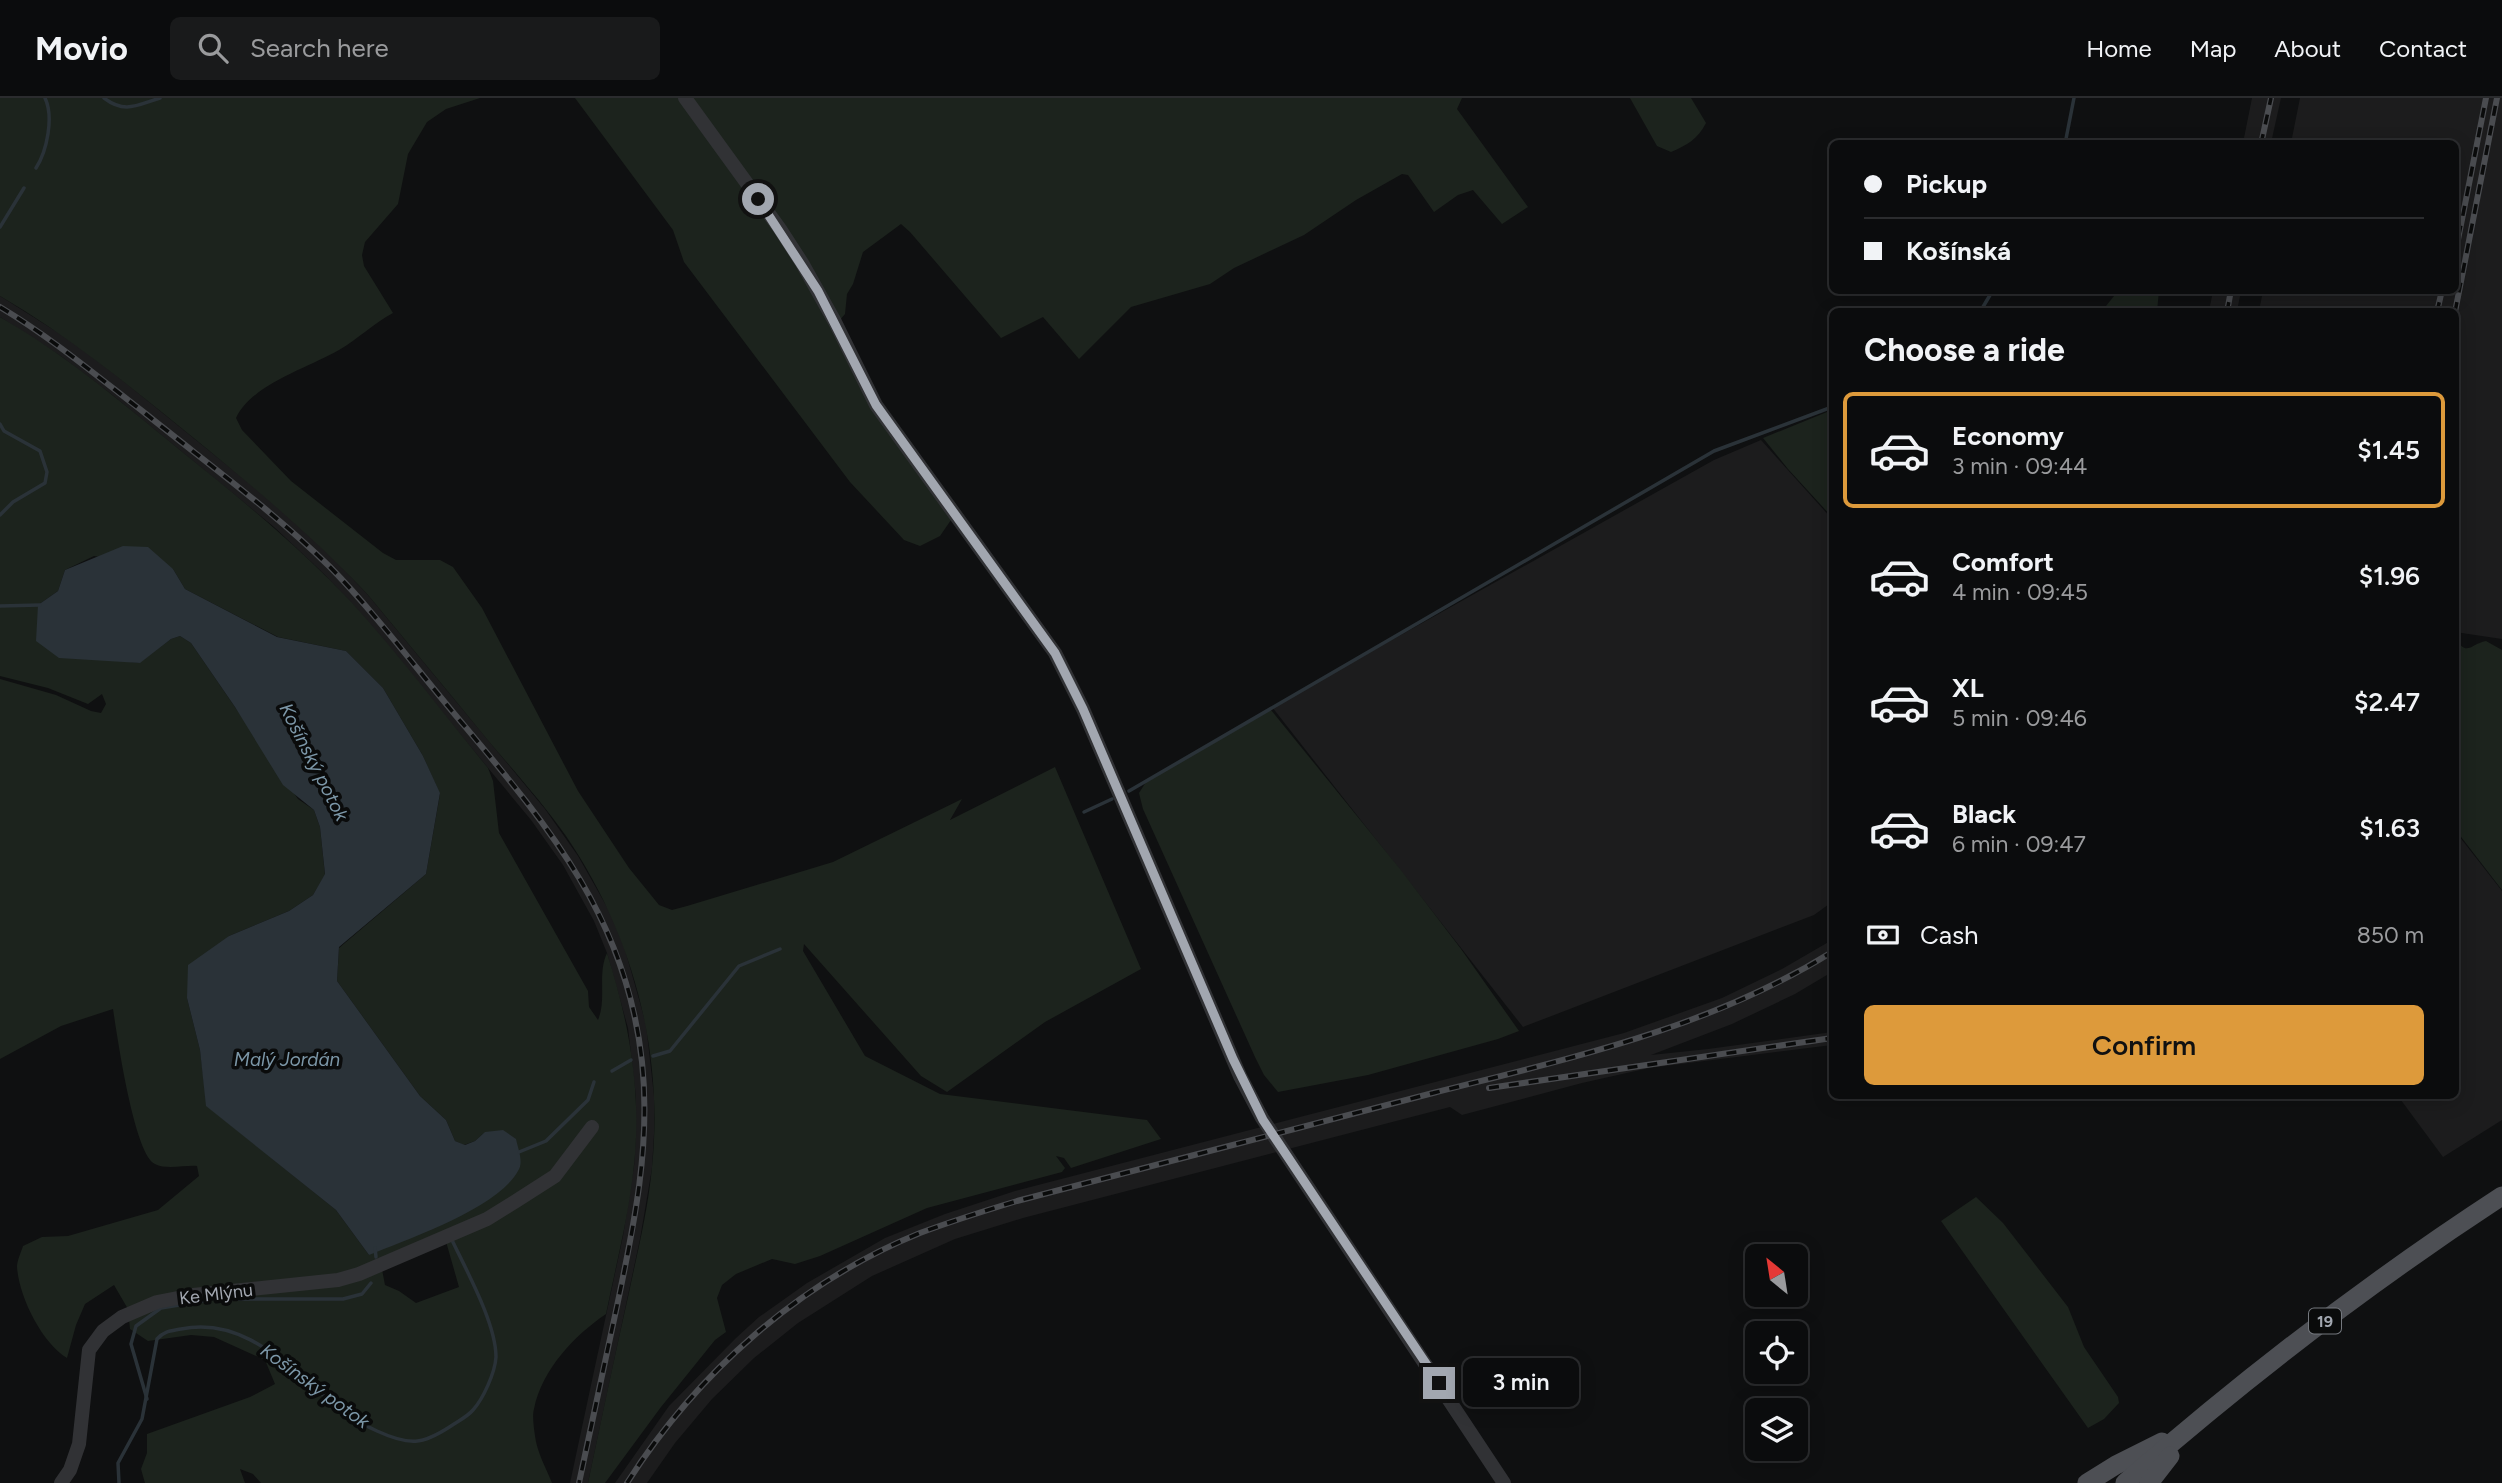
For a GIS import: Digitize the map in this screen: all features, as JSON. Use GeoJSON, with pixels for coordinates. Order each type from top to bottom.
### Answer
{"type":"FeatureCollection","features":[{"type":"Feature","properties":{"kind":"main road","name":"19"},"geometry":{"type":"LineString","coordinates":[[2125,1483],[2359,1296],[2502,1196]]}},
{"type":"Feature","properties":{"kind":"main road"},"geometry":{"type":"LineString","coordinates":[[2087,1483],[2116,1465],[2191,1428]]}},
{"type":"Feature","properties":{"kind":"main road"},"geometry":{"type":"LineString","coordinates":[[2149,1483],[2191,1428]]}},
{"type":"Feature","properties":{"kind":"street"},"geometry":{"type":"LineString","coordinates":[[685,98],[802,263],[876,405],[1055,653],[1083,709],[1241,1076],[1276,1142],[1452,1401],[1504,1483]]}},
{"type":"Feature","properties":{"kind":"street","name":"Ke Mlýnu"},"geometry":{"type":"LineString","coordinates":[[61,1483],[71,1470],[79,1444],[89,1350],[103,1331],[122,1317],[157,1302],[193,1295],[338,1280],[359,1274],[487,1219],[555,1176],[592,1127]]}},
{"type":"Feature","properties":{"kind":"shaded area"},"geometry":{"type":"Polygon","coordinates":[[[0,98],[480,98],[446,109],[427,122],[408,154],[398,204],[365,242],[362,255],[364,266],[393,313],[339,350],[267,386],[254,396],[236,418],[242,430],[291,481],[383,553],[396,560],[440,560],[453,567],[482,608],[578,791],[629,868],[659,905],[672,910],[833,862],[962,799],[950,820],[1055,767],[1141,969],[1045,1022],[947,1092],[921,1076],[804,944],[803,951],[865,1056],[940,1094],[1147,1120],[1161,1139],[1071,1168],[1064,1158],[1056,1156],[1065,1168],[1062,1172],[927,1208],[820,1256],[795,1264],[772,1259],[736,1274],[722,1285],[717,1298],[726,1332],[715,1340],[661,1407],[605,1483],[588,1483],[645,1216],[652,1167],[654,1123],[653,1080],[647,1036],[638,994],[609,912],[589,873],[547,811],[347,573],[256,490],[141,395],[72,343],[0,296],[0,98]]]}},
{"type":"Feature","properties":{"kind":"shaded area"},"geometry":{"type":"Polygon","coordinates":[[[575,98],[1462,98],[1457,109],[1528,207],[1502,224],[1473,190],[1458,195],[1434,212],[1408,175],[1402,174],[1356,200],[1304,235],[1234,268],[1210,284],[1131,307],[1079,359],[1043,317],[1001,338],[901,224],[863,252],[847,294],[845,314],[833,328],[951,520],[940,536],[920,546],[904,540],[850,482],[684,262],[673,230],[575,98]]]}},
{"type":"Feature","properties":{"kind":"shaded area"},"geometry":{"type":"Polygon","coordinates":[[[1630,98],[1691,98],[1706,123],[1692,141],[1671,152],[1657,146],[1630,98]]]}},
{"type":"Feature","properties":{"kind":"shaded area"},"geometry":{"type":"Polygon","coordinates":[[[2252,98],[2281,98],[2272,140],[2244,140],[2252,98]]]}},
{"type":"Feature","properties":{"kind":"shaded area"},"geometry":{"type":"Polygon","coordinates":[[[2300,98],[2502,98],[2502,639],[2459,633],[2459,308],[2260,308],[2262,294],[2459,294],[2459,140],[2292,140],[2300,98]]]}},
{"type":"Feature","properties":{"kind":"shaded area"},"geometry":{"type":"Polygon","coordinates":[[[2116,294],[2159,294],[2157,308],[2104,308],[2116,294]]]}},
{"type":"Feature","properties":{"kind":"shaded area"},"geometry":{"type":"Polygon","coordinates":[[[2212,294],[2240,294],[2238,308],[2210,308],[2212,294]]]}},
{"type":"Feature","properties":{"kind":"shaded area"},"geometry":{"type":"Polygon","coordinates":[[[0,296],[73,342],[122,380],[286,513],[338,563],[368,595],[545,809],[578,856],[611,914],[624,946],[646,1024],[654,1096],[654,1134],[652,1168],[640,1239],[588,1483],[570,1483],[623,1236],[634,1166],[636,1133],[636,1097],[628,1028],[607,953],[594,921],[563,865],[531,820],[355,607],[325,575],[274,527],[111,394],[62,357],[0,317],[0,296]]]}},
{"type":"Feature","properties":{"kind":"shaded area"},"geometry":{"type":"Polygon","coordinates":[[[0,317],[90,378],[244,502],[332,582],[388,644],[488,768],[493,781],[499,833],[588,991],[589,1007],[598,1020],[607,953],[622,1005],[632,1057],[636,1111],[634,1165],[626,1221],[606,1314],[561,1354],[544,1380],[534,1409],[536,1442],[552,1483],[261,1483],[253,1474],[240,1469],[245,1483],[145,1483],[141,1469],[147,1453],[147,1434],[250,1397],[275,1384],[265,1360],[214,1337],[191,1335],[148,1341],[130,1329],[128,1309],[114,1285],[85,1304],[67,1358],[41,1331],[27,1305],[19,1279],[17,1267],[23,1246],[42,1237],[68,1236],[158,1210],[199,1176],[197,1166],[159,1166],[147,1156],[128,1093],[113,1009],[61,1026],[0,1059],[0,679],[56,695],[91,711],[101,713],[106,704],[102,694],[88,704],[48,688],[0,676],[0,317]],[[94,556],[65,570],[58,591],[38,605],[104,659],[139,663],[171,639],[180,636],[191,643],[298,799],[314,810],[320,827],[325,875],[313,895],[289,911],[229,936],[187,998],[200,1050],[207,1106],[336,1210],[369,1255],[485,1132],[475,1141],[464,1145],[455,1141],[446,1120],[420,1096],[337,981],[339,948],[426,874],[440,794],[423,756],[383,688],[346,651],[278,637],[185,589],[173,569],[94,556]],[[443,1231],[380,1259],[385,1285],[416,1303],[459,1287],[443,1231]]]}},
{"type":"Feature","properties":{"kind":"shaded area"},"geometry":{"type":"Polygon","coordinates":[[[1829,411],[1829,514],[1788,469],[1763,438],[1829,411]]]}},
{"type":"Feature","properties":{"kind":"shaded area"},"geometry":{"type":"Polygon","coordinates":[[[1761,440],[1829,516],[1829,904],[1814,915],[1523,1027],[1272,707],[1714,460],[1761,440]]]}},
{"type":"Feature","properties":{"kind":"shaded area"},"geometry":{"type":"Polygon","coordinates":[[[2486,641],[2502,650],[2502,890],[2459,834],[2459,643],[2469,648],[2486,641]]]}},
{"type":"Feature","properties":{"kind":"shaded area"},"geometry":{"type":"Polygon","coordinates":[[[1271,710],[1400,869],[1519,1031],[1368,1075],[1278,1092],[1264,1075],[1143,809],[1139,793],[1146,782],[1271,710]]]}},
{"type":"Feature","properties":{"kind":"shaded area"},"geometry":{"type":"Polygon","coordinates":[[[2459,836],[2502,891],[2502,1120],[2443,1157],[2400,1099],[2459,1099],[2459,836]]]}},
{"type":"Feature","properties":{"kind":"shaded area"},"geometry":{"type":"Polygon","coordinates":[[[1829,942],[1829,974],[1795,994],[1732,1024],[1651,1055],[1829,1032],[1829,1045],[1649,1068],[1462,1115],[1450,1107],[1023,1218],[955,1239],[872,1276],[798,1323],[754,1358],[712,1399],[675,1443],[647,1483],[615,1483],[669,1406],[759,1317],[807,1283],[885,1238],[945,1214],[1015,1191],[1624,1033],[1722,998],[1782,969],[1829,942]]]}},
{"type":"Feature","properties":{"kind":"shaded area"},"geometry":{"type":"Polygon","coordinates":[[[1976,1197],[2003,1223],[2068,1307],[2084,1347],[2118,1397],[2119,1403],[2104,1419],[2088,1428],[1941,1221],[1976,1197]]]}},
{"type":"Feature","properties":{"kind":"water","name":"Malý Jordán"},"geometry":{"type":"Polygon","coordinates":[[[123,546],[148,547],[173,569],[185,589],[277,637],[346,651],[383,688],[423,756],[440,793],[426,874],[339,947],[337,981],[420,1096],[446,1120],[455,1141],[465,1145],[485,1132],[503,1130],[516,1139],[520,1164],[507,1185],[472,1210],[451,1221],[369,1255],[336,1210],[206,1106],[200,1050],[187,998],[188,965],[229,936],[289,911],[313,895],[325,874],[320,827],[314,810],[283,785],[235,707],[191,643],[180,636],[171,639],[140,663],[59,658],[36,641],[38,605],[58,591],[65,570],[123,546]]]}},
{"type":"Feature","properties":{"kind":"waterway","name":"Košínský potok"},"geometry":{"type":"LineString","coordinates":[[36,168],[48,134],[49,115],[45,98]]}},
{"type":"Feature","properties":{"kind":"waterway","name":"Košínský potok"},"geometry":{"type":"LineString","coordinates":[[104,98],[125,107],[160,98]]}},
{"type":"Feature","properties":{"kind":"waterway"},"geometry":{"type":"LineString","coordinates":[[2066,140],[2074,98]]}},
{"type":"Feature","properties":{"kind":"waterway","name":"Košínský potok"},"geometry":{"type":"LineString","coordinates":[[0,227],[24,188]]}},
{"type":"Feature","properties":{"kind":"waterway"},"geometry":{"type":"LineString","coordinates":[[1982,308],[1991,294]]}},
{"type":"Feature","properties":{"kind":"waterway"},"geometry":{"type":"LineString","coordinates":[[1129,791],[1714,451],[1829,408]]}},
{"type":"Feature","properties":{"kind":"waterway","name":"Košínský potok"},"geometry":{"type":"LineString","coordinates":[[0,424],[4,431],[40,451],[47,472],[45,483],[13,502],[0,515]]}},
{"type":"Feature","properties":{"kind":"waterway","name":"Košínský potok"},"geometry":{"type":"LineString","coordinates":[[0,606],[40,605]]}},
{"type":"Feature","properties":{"kind":"waterway"},"geometry":{"type":"LineString","coordinates":[[1084,812],[1112,799]]}},
{"type":"Feature","properties":{"kind":"waterway"},"geometry":{"type":"LineString","coordinates":[[653,1056],[670,1051],[739,966],[780,949]]}},
{"type":"Feature","properties":{"kind":"waterway"},"geometry":{"type":"LineString","coordinates":[[612,1071],[631,1060]]}},
{"type":"Feature","properties":{"kind":"waterway"},"geometry":{"type":"LineString","coordinates":[[519,1152],[546,1141],[588,1100],[594,1082]]}},
{"type":"Feature","properties":{"kind":"waterway","name":"Košínský potok"},"geometry":{"type":"LineString","coordinates":[[119,1483],[118,1463],[142,1419],[157,1339],[174,1330],[210,1327],[237,1334],[261,1346],[285,1363],[353,1418],[398,1439],[424,1440],[465,1417],[484,1393],[496,1357],[495,1343],[486,1313],[451,1238]]}},
{"type":"Feature","properties":{"kind":"waterway"},"geometry":{"type":"LineString","coordinates":[[375,1248],[376,1257]]}},
{"type":"Feature","properties":{"kind":"waterway"},"geometry":{"type":"LineString","coordinates":[[215,1299],[343,1299],[362,1294],[371,1283]]}},
{"type":"Feature","properties":{"kind":"waterway"},"geometry":{"type":"LineString","coordinates":[[147,1399],[131,1344],[136,1326],[161,1308],[204,1301]]}},
{"type":"Feature","properties":{"kind":"railway"},"geometry":{"type":"LineString","coordinates":[[2262,140],[2271,98]]}},
{"type":"Feature","properties":{"kind":"railway"},"geometry":{"type":"LineString","coordinates":[[2459,235],[2486,98]]}},
{"type":"Feature","properties":{"kind":"railway"},"geometry":{"type":"LineString","coordinates":[[2459,292],[2497,98]]}},
{"type":"Feature","properties":{"kind":"railway"},"geometry":{"type":"LineString","coordinates":[[2228,308],[2230,294]]}},
{"type":"Feature","properties":{"kind":"railway"},"geometry":{"type":"LineString","coordinates":[[2438,308],[2441,294]]}},
{"type":"Feature","properties":{"kind":"railway"},"geometry":{"type":"LineString","coordinates":[[2456,308],[2459,294]]}},
{"type":"Feature","properties":{"kind":"railway"},"geometry":{"type":"LineString","coordinates":[[0,307],[56,345],[146,414],[263,507],[330,567],[518,791],[548,831],[599,914],[618,960],[633,1009],[642,1062],[643,1154],[629,1245],[579,1483]]}},
{"type":"Feature","properties":{"kind":"railway"},"geometry":{"type":"LineString","coordinates":[[627,1483],[685,1404],[754,1335],[833,1277],[920,1233],[1017,1201],[1536,1067],[1638,1038],[1738,1001],[1829,954]]}},
{"type":"Feature","properties":{"kind":"railway"},"geometry":{"type":"LineString","coordinates":[[1489,1088],[1829,1038]]}},
{"type":"Feature","properties":{"kind":"route"},"geometry":{"type":"LineString","coordinates":[[758,199],[802,263],[885,419],[1055,653],[1083,709],[1233,1059],[1263,1120],[1439,1383]]}}]}
